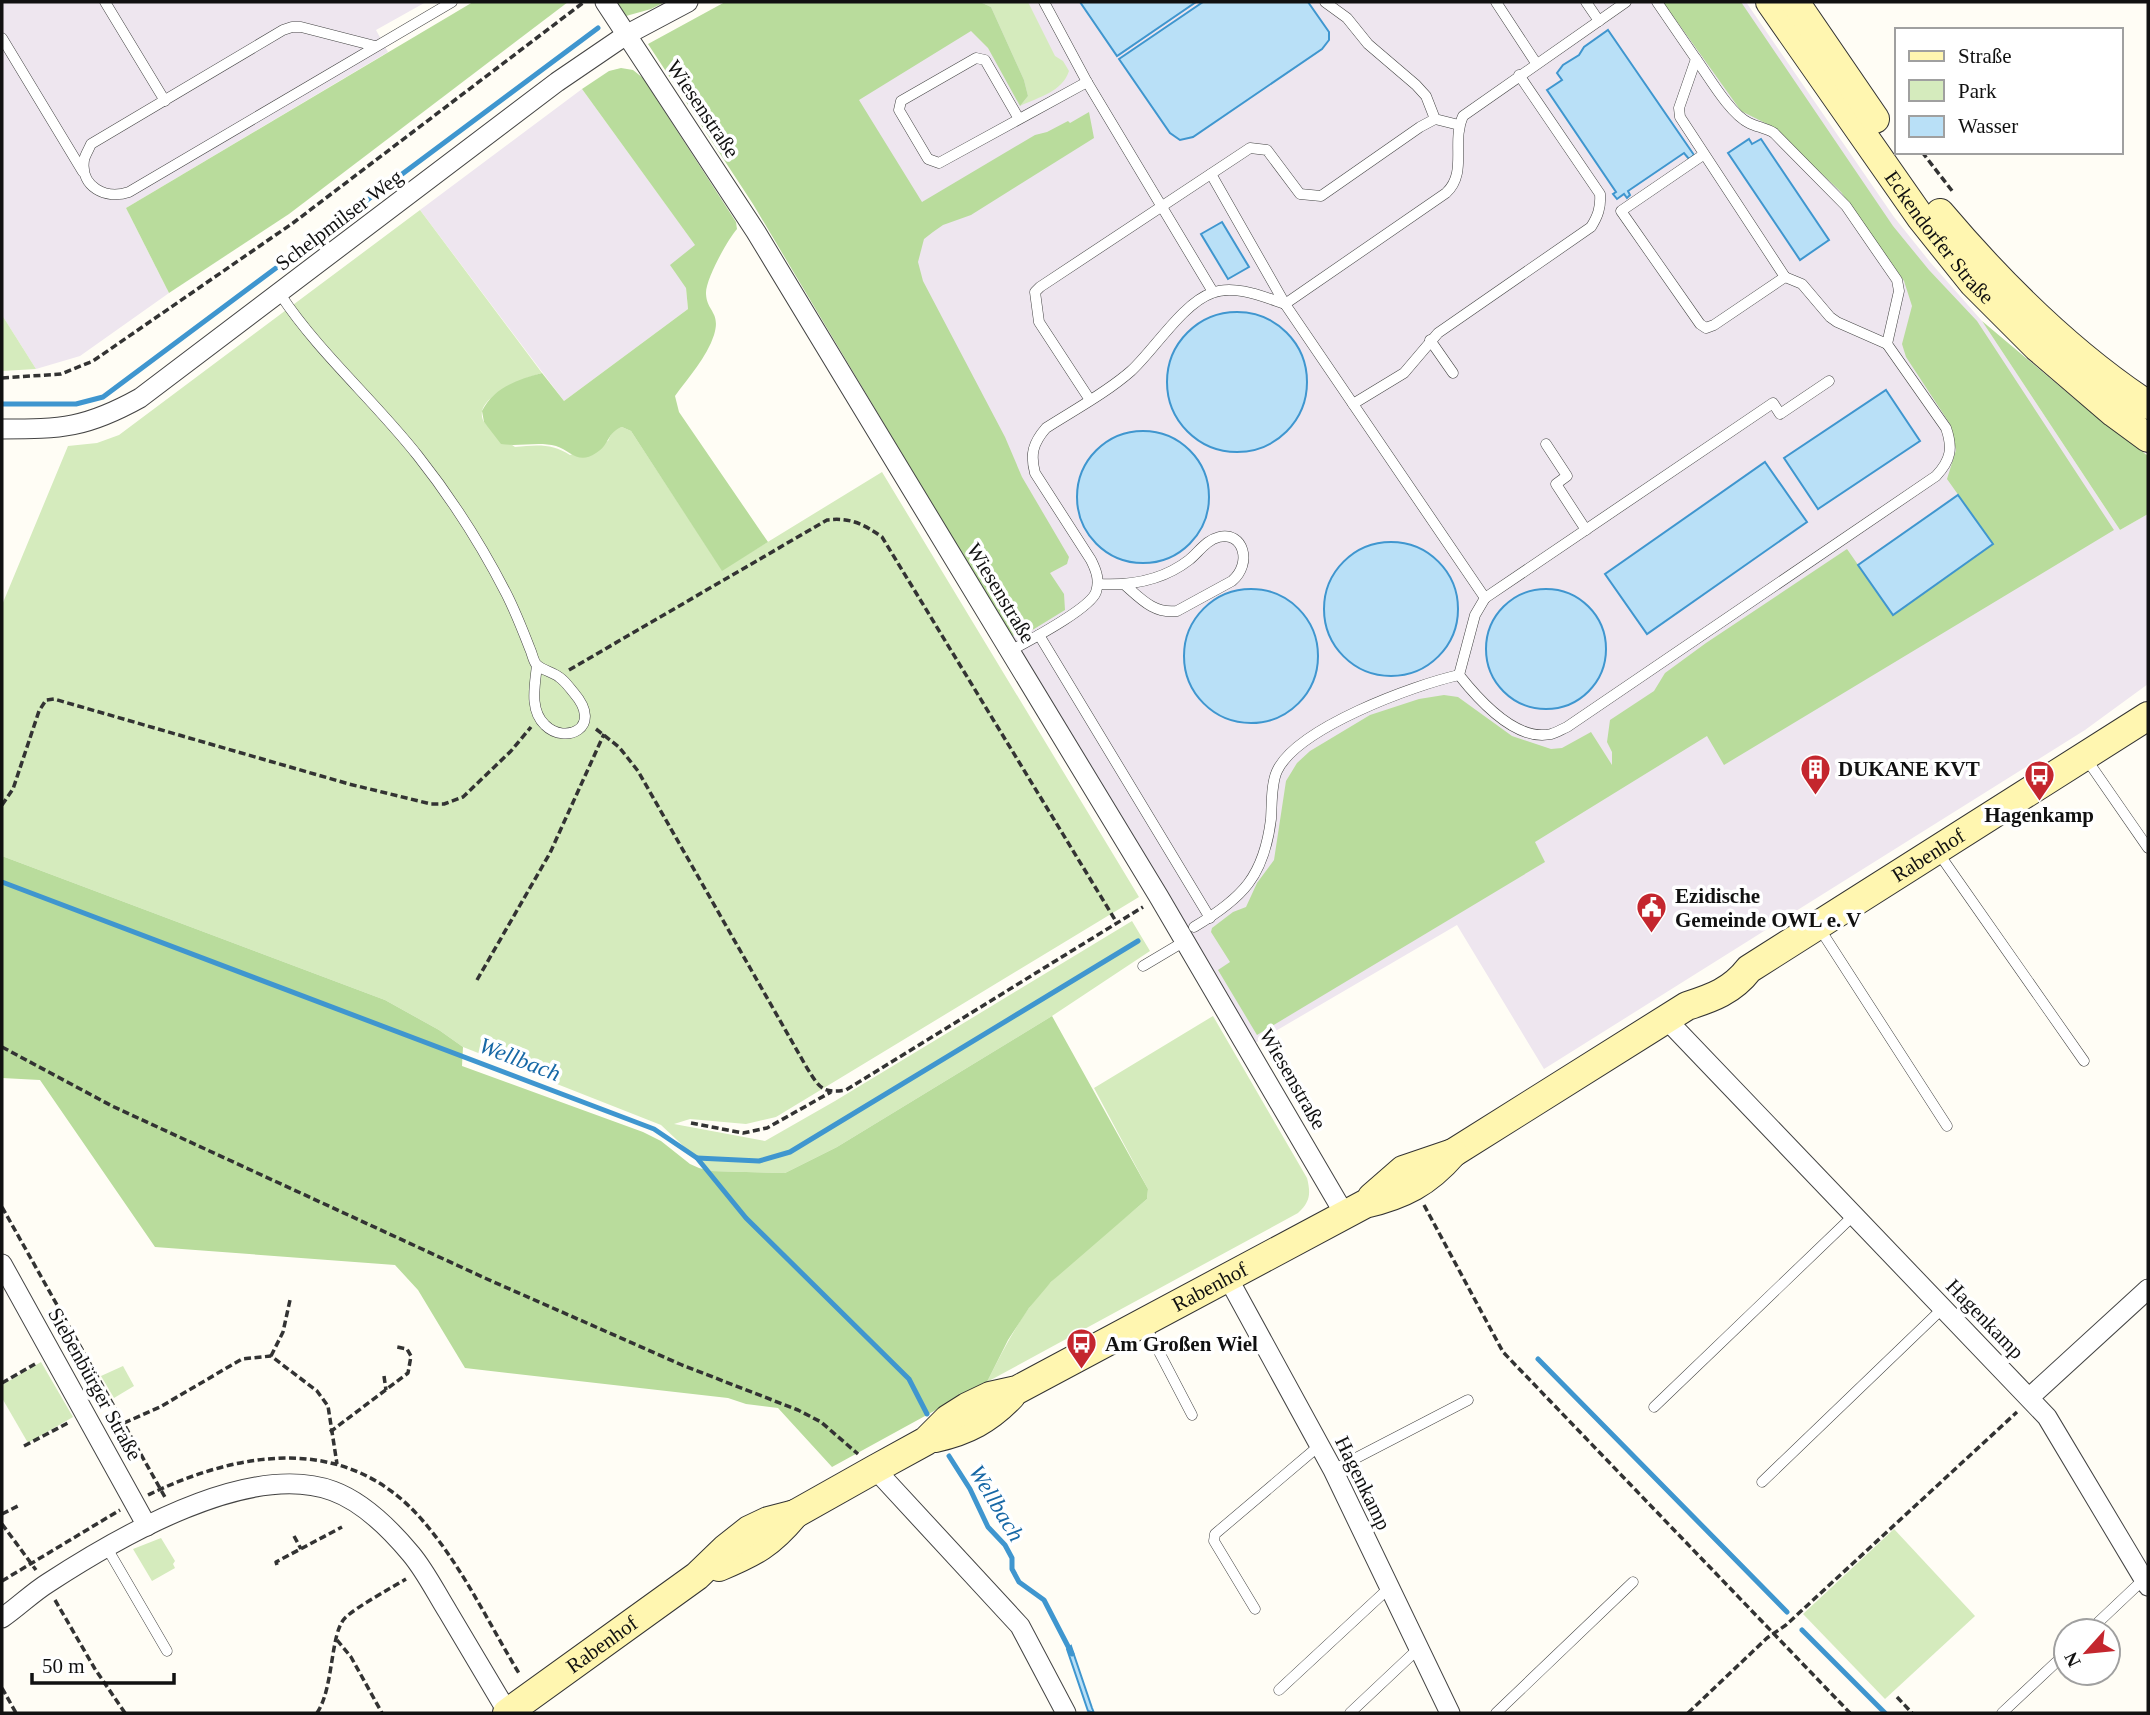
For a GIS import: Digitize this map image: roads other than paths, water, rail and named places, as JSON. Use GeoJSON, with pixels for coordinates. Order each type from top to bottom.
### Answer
{"type":"FeatureCollection","features":[{"type":"Feature","properties":{"kind":"street","name":"Wiesenstraße"},"geometry":{"type":"LineString","coordinates":[[605,2],[756,232],[1159,897],[1190,934],[1355,1210]]}},
{"type":"Feature","properties":{"kind":"street","name":"Schelpmilser Weg"},"geometry":{"type":"LineString","coordinates":[[2,429],[55,429],[83,424],[110,415],[139,398],[524,107],[626,35],[688,2]]}},
{"type":"Feature","properties":{"kind":"street","name":"Eckendorfer Straße"},"geometry":{"type":"LineString","coordinates":[[1770,2],[1921,218],[1973,283],[2037,346],[2114,413],[2148,438]]}},
{"type":"Feature","properties":{"kind":"street","name":"Eckendorfer Straße"},"geometry":{"type":"LineString","coordinates":[[1795,2],[1895,148]]}},
{"type":"Feature","properties":{"kind":"street","name":"Eckendorfer Straße"},"geometry":{"type":"LineString","coordinates":[[1899,154],[1939,211],[1990,271],[2053,331],[2148,405]]}},
{"type":"Feature","properties":{"kind":"street","name":"Rabenhof"},"geometry":{"type":"LineString","coordinates":[[1355,1210],[1402,1170],[1453,1153],[1676,1013],[1717,997],[1739,982],[1749,969],[2147,716]]}},
{"type":"Feature","properties":{"kind":"street","name":"Hagenkamp"},"geometry":{"type":"LineString","coordinates":[[1676,1013],[1854,1215],[2030,1397],[2059,1435],[2146,1583]]}},
{"type":"Feature","properties":{"kind":"street","name":"Rabenhof"},"geometry":{"type":"LineString","coordinates":[[507,1713],[697,1576],[749,1530],[768,1521],[795,1514],[875,1469],[926,1440],[948,1419],[967,1407],[990,1396],[1017,1390],[1355,1210],[1415,1187],[1438,1170],[1453,1153]]}},
{"type":"Feature","properties":{"kind":"street","name":"Siebenbürger Straße"},"geometry":{"type":"LineString","coordinates":[[2,1264],[147,1526]]}},
{"type":"Feature","properties":{"kind":"street","name":"Hagenkamp"},"geometry":{"type":"LineString","coordinates":[[1227,1278],[1333,1470],[1450,1713]]}},
{"type":"Feature","properties":{"kind":"street"},"geometry":{"type":"LineString","coordinates":[[2030,1397],[2148,1289]]}},
{"type":"Feature","properties":{"kind":"street"},"geometry":{"type":"LineString","coordinates":[[875,1469],[1020,1626],[1066,1713]]}},
{"type":"Feature","properties":{"kind":"street"},"geometry":{"type":"LineString","coordinates":[[2,1618],[46,1584],[173,1513],[231,1492],[268,1486],[306,1486],[333,1491],[378,1519],[422,1568],[507,1713]]}},
{"type":"Feature","properties":{"kind":"lane"},"geometry":{"type":"LineString","coordinates":[[105,2],[165,101]]}},
{"type":"Feature","properties":{"kind":"lane"},"geometry":{"type":"LineString","coordinates":[[2,38],[87,178],[98,192],[116,197],[452,2]]}},
{"type":"Feature","properties":{"kind":"lane"},"geometry":{"type":"LineString","coordinates":[[1044,2],[1087,82],[1213,292]]}},
{"type":"Feature","properties":{"kind":"lane"},"geometry":{"type":"LineString","coordinates":[[1325,2],[1347,18],[1368,44],[1416,85],[1426,96],[1436,119]]}},
{"type":"Feature","properties":{"kind":"lane"},"geometry":{"type":"LineString","coordinates":[[1496,2],[1536,63]]}},
{"type":"Feature","properties":{"kind":"lane"},"geometry":{"type":"LineString","coordinates":[[1586,2],[1599,21]]}},
{"type":"Feature","properties":{"kind":"lane"},"geometry":{"type":"LineString","coordinates":[[1285,304],[1455,185],[1458,172],[1459,125],[1469,110],[1626,2]]}},
{"type":"Feature","properties":{"kind":"lane"},"geometry":{"type":"LineString","coordinates":[[1657,2],[1738,115],[1749,123],[1774,133],[1838,197],[1897,280],[1899,291],[1887,344]]}},
{"type":"Feature","properties":{"kind":"lane"},"geometry":{"type":"LineString","coordinates":[[87,178],[84,159],[92,145],[292,27],[375,46]]}},
{"type":"Feature","properties":{"kind":"lane"},"geometry":{"type":"LineString","coordinates":[[1019,119],[985,60],[976,58],[901,101],[900,110],[928,159],[939,163],[1087,82]]}},
{"type":"Feature","properties":{"kind":"lane"},"geometry":{"type":"LineString","coordinates":[[1459,675],[1490,709],[1510,724],[1529,733],[1551,734],[1567,727],[1925,485],[1949,459],[1950,440],[1946,428],[1887,344],[1830,317],[1802,284],[1785,277],[1703,155],[1680,117],[1679,108],[1696,59]]}},
{"type":"Feature","properties":{"kind":"lane"},"geometry":{"type":"LineString","coordinates":[[1353,404],[1404,373],[1430,340],[1591,227],[1597,218],[1601,205],[1600,194],[1519,75]]}},
{"type":"Feature","properties":{"kind":"lane"},"geometry":{"type":"LineString","coordinates":[[1090,400],[1039,322],[1035,292],[1040,286],[1251,148],[1267,150],[1300,194],[1321,196],[1420,127],[1436,119],[1459,125]]}},
{"type":"Feature","properties":{"kind":"lane"},"geometry":{"type":"LineString","coordinates":[[1703,155],[1621,211],[1700,324],[1706,328],[1785,277]]}},
{"type":"Feature","properties":{"kind":"lane"},"geometry":{"type":"LineString","coordinates":[[1211,174],[1285,304],[1485,598]]}},
{"type":"Feature","properties":{"kind":"lane"},"geometry":{"type":"LineString","coordinates":[[1010,652],[1084,607],[1096,594],[1098,584],[1097,573],[1091,560],[1035,473],[1032,460],[1037,438],[1046,428],[1134,368],[1196,302],[1213,292],[1257,294],[1285,304]]}},
{"type":"Feature","properties":{"kind":"lane"},"geometry":{"type":"LineString","coordinates":[[280,294],[297,320],[418,456],[491,563],[537,664],[534,701],[538,718],[551,731],[561,733],[580,729],[586,721],[586,712],[578,698],[558,676],[537,664]]}},
{"type":"Feature","properties":{"kind":"lane"},"geometry":{"type":"LineString","coordinates":[[1430,340],[1453,373]]}},
{"type":"Feature","properties":{"kind":"lane"},"geometry":{"type":"LineString","coordinates":[[1459,675],[1475,615],[1485,598],[1773,403],[1780,414],[1829,381]]}},
{"type":"Feature","properties":{"kind":"lane"},"geometry":{"type":"LineString","coordinates":[[1546,444],[1567,476],[1556,484],[1586,530]]}},
{"type":"Feature","properties":{"kind":"lane"},"geometry":{"type":"LineString","coordinates":[[1098,584],[1125,585],[1144,582],[1175,569],[1208,542],[1219,537],[1235,541],[1245,556],[1239,575],[1232,581],[1177,611],[1153,608],[1125,585]]}},
{"type":"Feature","properties":{"kind":"lane"},"geometry":{"type":"LineString","coordinates":[[1039,635],[1210,918]]}},
{"type":"Feature","properties":{"kind":"lane"},"geometry":{"type":"LineString","coordinates":[[1143,966],[1227,906],[1257,873],[1268,842],[1276,773],[1286,757],[1299,746],[1360,709],[1404,691],[1459,675]]}},
{"type":"Feature","properties":{"kind":"lane"},"geometry":{"type":"LineString","coordinates":[[2085,757],[2148,848]]}},
{"type":"Feature","properties":{"kind":"lane"},"geometry":{"type":"LineString","coordinates":[[1936,850],[2084,1061]]}},
{"type":"Feature","properties":{"kind":"lane"},"geometry":{"type":"LineString","coordinates":[[1818,926],[1947,1126]]}},
{"type":"Feature","properties":{"kind":"lane"},"geometry":{"type":"LineString","coordinates":[[1654,1407],[1854,1215]]}},
{"type":"Feature","properties":{"kind":"lane"},"geometry":{"type":"LineString","coordinates":[[1762,1482],[1943,1308]]}},
{"type":"Feature","properties":{"kind":"lane"},"geometry":{"type":"LineString","coordinates":[[1144,1323],[1192,1415]]}},
{"type":"Feature","properties":{"kind":"lane"},"geometry":{"type":"LineString","coordinates":[[1333,1470],[1468,1400]]}},
{"type":"Feature","properties":{"kind":"lane"},"geometry":{"type":"LineString","coordinates":[[1255,1609],[1214,1541],[1215,1534],[1320,1445]]}},
{"type":"Feature","properties":{"kind":"lane"},"geometry":{"type":"LineString","coordinates":[[107,1548],[166,1651]]}},
{"type":"Feature","properties":{"kind":"lane"},"geometry":{"type":"LineString","coordinates":[[1496,1713],[1633,1582]]}},
{"type":"Feature","properties":{"kind":"lane"},"geometry":{"type":"LineString","coordinates":[[2106,1617],[2146,1583]]}},
{"type":"Feature","properties":{"kind":"lane"},"geometry":{"type":"LineString","coordinates":[[1279,1690],[1389,1588]]}},
{"type":"Feature","properties":{"kind":"lane"},"geometry":{"type":"LineString","coordinates":[[1350,1713],[1418,1649]]}},
{"type":"Feature","properties":{"kind":"lane"},"geometry":{"type":"LineString","coordinates":[[2001,1713],[2052,1666]]}},
{"type":"Feature","properties":{"kind":"water"},"geometry":{"type":"Polygon","coordinates":[[[1080,2],[1196,2],[1117,56],[1080,2]]]}},
{"type":"Feature","properties":{"kind":"water"},"geometry":{"type":"Polygon","coordinates":[[[1203,2],[1308,2],[1329,32],[1329,40],[1322,49],[1193,137],[1180,140],[1170,133],[1119,59],[1203,2]]]}},
{"type":"Feature","properties":{"kind":"water"},"geometry":{"type":"Polygon","coordinates":[[[1608,30],[1694,155],[1689,159],[1684,153],[1628,191],[1630,195],[1627,198],[1624,194],[1617,199],[1613,194],[1616,192],[1547,90],[1562,80],[1557,73],[1563,65],[1608,30]]]}},
{"type":"Feature","properties":{"kind":"water"},"geometry":{"type":"Polygon","coordinates":[[[1749,139],[1752,144],[1761,139],[1829,240],[1800,260],[1728,153],[1749,139]]]}},
{"type":"Feature","properties":{"kind":"water"},"geometry":{"type":"Polygon","coordinates":[[[1222,222],[1249,267],[1228,279],[1201,234],[1222,222]]]}},
{"type":"Feature","properties":{"kind":"water"},"geometry":{"type":"Polygon","coordinates":[[[1237,312],[1264,317],[1287,332],[1302,355],[1307,382],[1302,409],[1287,432],[1264,447],[1237,452],[1210,447],[1187,432],[1172,409],[1167,382],[1172,355],[1187,332],[1210,317],[1237,312]]]}},
{"type":"Feature","properties":{"kind":"water"},"geometry":{"type":"Polygon","coordinates":[[[1886,390],[1920,441],[1818,509],[1784,458],[1886,390]]]}},
{"type":"Feature","properties":{"kind":"water"},"geometry":{"type":"Polygon","coordinates":[[[1143,431],[1168,436],[1190,450],[1204,472],[1209,497],[1204,522],[1190,544],[1168,558],[1143,563],[1118,558],[1096,544],[1082,522],[1077,497],[1082,472],[1096,450],[1118,436],[1143,431]]]}},
{"type":"Feature","properties":{"kind":"water"},"geometry":{"type":"Polygon","coordinates":[[[1765,462],[1807,522],[1647,634],[1605,574],[1765,462]]]}},
{"type":"Feature","properties":{"kind":"water"},"geometry":{"type":"Polygon","coordinates":[[[1958,495],[1993,544],[1893,615],[1858,565],[1958,495]]]}},
{"type":"Feature","properties":{"kind":"water"},"geometry":{"type":"Polygon","coordinates":[[[1391,542],[1416,547],[1438,562],[1453,584],[1458,609],[1453,634],[1438,656],[1416,671],[1391,676],[1366,671],[1344,656],[1329,634],[1324,609],[1329,584],[1344,562],[1366,547],[1391,542]]]}},
{"type":"Feature","properties":{"kind":"water"},"geometry":{"type":"Polygon","coordinates":[[[1251,589],[1277,594],[1298,609],[1313,630],[1318,656],[1313,682],[1298,703],[1277,718],[1251,723],[1225,718],[1204,703],[1189,682],[1184,656],[1189,630],[1204,609],[1225,594],[1251,589]]]}},
{"type":"Feature","properties":{"kind":"water"},"geometry":{"type":"Polygon","coordinates":[[[1546,589],[1569,593],[1589,606],[1602,626],[1606,649],[1602,672],[1589,692],[1569,705],[1546,709],[1523,705],[1503,692],[1490,672],[1486,649],[1490,626],[1503,606],[1523,593],[1546,589]]]}},
{"type":"Feature","properties":{"kind":"water"},"geometry":{"type":"Polygon","coordinates":[[[1071,1646],[1094,1713],[1088,1711],[1067,1649],[1071,1646]]]}},
{"type":"Feature","properties":{"kind":"waterway"},"geometry":{"type":"LineString","coordinates":[[2,404],[76,404],[103,397],[598,28]]}},
{"type":"Feature","properties":{"kind":"waterway","name":"Wellbach"},"geometry":{"type":"LineString","coordinates":[[2,882],[654,1129],[697,1158],[746,1218],[909,1379],[927,1414]]}},
{"type":"Feature","properties":{"kind":"waterway"},"geometry":{"type":"LineString","coordinates":[[697,1158],[759,1161],[790,1152],[1138,941]]}},
{"type":"Feature","properties":{"kind":"waterway"},"geometry":{"type":"LineString","coordinates":[[1538,1359],[1787,1612]]}},
{"type":"Feature","properties":{"kind":"waterway","name":"Wellbach"},"geometry":{"type":"LineString","coordinates":[[949,1456],[970,1489],[988,1527],[1005,1545],[1019,1582],[1044,1600],[1072,1654]]}},
{"type":"Feature","properties":{"kind":"waterway"},"geometry":{"type":"LineString","coordinates":[[1802,1630],[1885,1713]]}},
{"type":"Feature","properties":{"kind":"place","name":"DUKANE KVT"},"geometry":{"type":"Point","coordinates":[1815,796]}},
{"type":"Feature","properties":{"kind":"place","name":"Hagenkamp"},"geometry":{"type":"Point","coordinates":[2039,802]}},
{"type":"Feature","properties":{"kind":"place","name":"Ezidische Gemeinde OWL e. V"},"geometry":{"type":"Point","coordinates":[1652,935]}},
{"type":"Feature","properties":{"kind":"place","name":"Am Großen Wiel"},"geometry":{"type":"Point","coordinates":[1082,1371]}}]}
